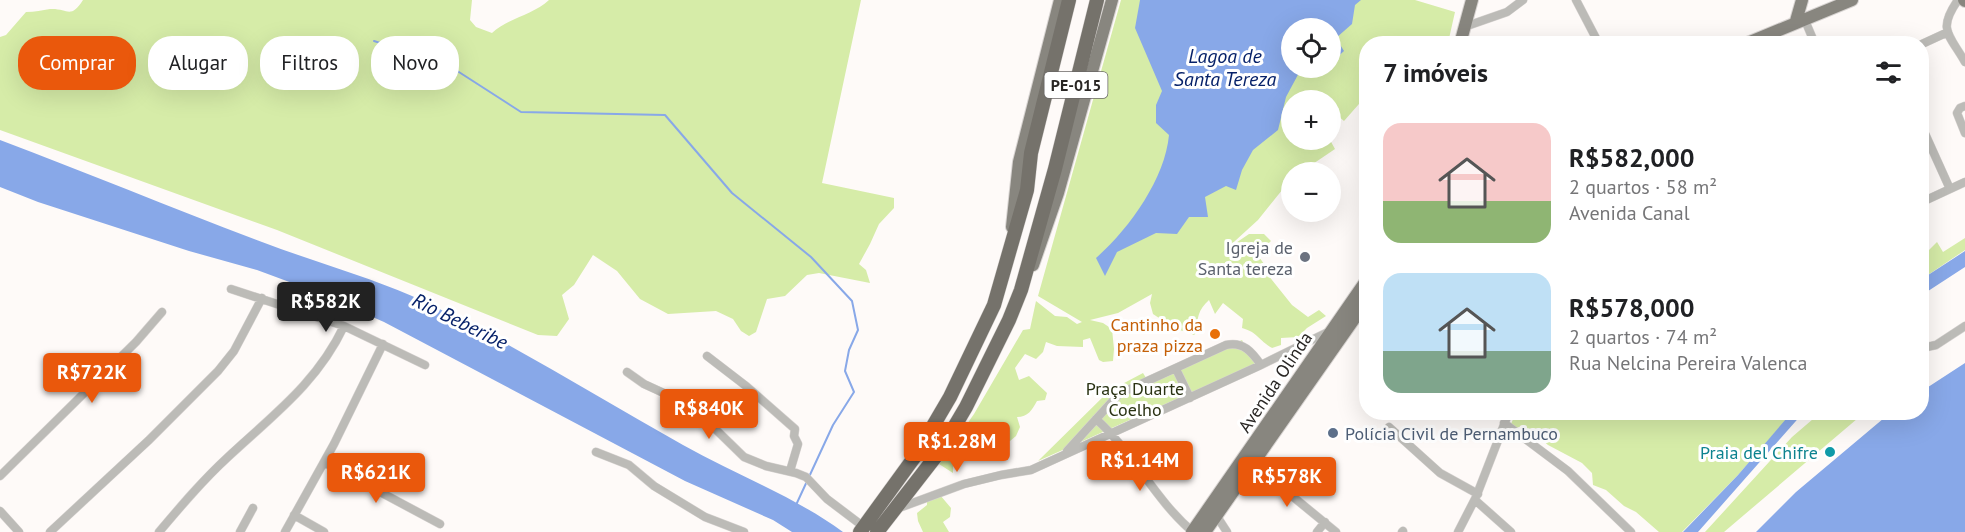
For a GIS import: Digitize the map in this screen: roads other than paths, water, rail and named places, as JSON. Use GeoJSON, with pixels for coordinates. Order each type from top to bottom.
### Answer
{"type":"FeatureCollection","features":[{"type":"Feature","properties":{"kind":"highway","name":"PE-015"},"geometry":{"type":"LineString","coordinates":[[866,530],[916,455],[950,397],[994,305],[1027,190],[1031,153],[1068,0]]}},
{"type":"Feature","properties":{"kind":"highway","name":"PE-015"},"geometry":{"type":"LineString","coordinates":[[866,530],[894,510],[940,451],[966,407],[1009,320],[1021,290],[1055,169],[1096,0]]}},
{"type":"Feature","properties":{"kind":"main road"},"geometry":{"type":"LineString","coordinates":[[1009,258],[1019,162],[1060,0]]}},
{"type":"Feature","properties":{"kind":"main road"},"geometry":{"type":"LineString","coordinates":[[1021,290],[1050,220],[1112,0]]}},
{"type":"Feature","properties":{"kind":"main road"},"geometry":{"type":"LineString","coordinates":[[1462,36],[1472,0]]}},
{"type":"Feature","properties":{"kind":"main road"},"geometry":{"type":"LineString","coordinates":[[1800,20],[1802,0]]}},
{"type":"Feature","properties":{"kind":"main road"},"geometry":{"type":"LineString","coordinates":[[1763,36],[1800,20],[1819,7],[1852,0]]}},
{"type":"Feature","properties":{"kind":"main road","name":"Avenida Olinda"},"geometry":{"type":"LineString","coordinates":[[1192,532],[1359,291]]}},
{"type":"Feature","properties":{"kind":"main road","name":"Avenida Olinda"},"geometry":{"type":"LineString","coordinates":[[1205,532],[1359,323]]}},
{"type":"Feature","properties":{"kind":"street"},"geometry":{"type":"LineString","coordinates":[[1464,27],[1507,12],[1523,0]]}},
{"type":"Feature","properties":{"kind":"street"},"geometry":{"type":"LineString","coordinates":[[1576,0],[1595,36]]}},
{"type":"Feature","properties":{"kind":"street"},"geometry":{"type":"LineString","coordinates":[[1958,0],[1946,19],[1948,32],[1965,62]]}},
{"type":"Feature","properties":{"kind":"street"},"geometry":{"type":"LineString","coordinates":[[1800,20],[1810,36]]}},
{"type":"Feature","properties":{"kind":"street"},"geometry":{"type":"LineString","coordinates":[[1929,41],[1948,32]]}},
{"type":"Feature","properties":{"kind":"street"},"geometry":{"type":"LineString","coordinates":[[1965,106],[1957,113],[1965,133]]}},
{"type":"Feature","properties":{"kind":"street"},"geometry":{"type":"LineString","coordinates":[[1929,142],[1950,189]]}},
{"type":"Feature","properties":{"kind":"street"},"geometry":{"type":"LineString","coordinates":[[1929,199],[1965,182]]}},
{"type":"Feature","properties":{"kind":"street"},"geometry":{"type":"LineString","coordinates":[[231,289],[344,326],[425,365]]}},
{"type":"Feature","properties":{"kind":"street"},"geometry":{"type":"LineString","coordinates":[[50,532],[218,371],[234,351],[262,298]]}},
{"type":"Feature","properties":{"kind":"street"},"geometry":{"type":"LineString","coordinates":[[0,476],[136,342],[162,312]]}},
{"type":"Feature","properties":{"kind":"street"},"geometry":{"type":"LineString","coordinates":[[159,532],[202,483],[305,384],[333,348],[344,326]]}},
{"type":"Feature","properties":{"kind":"street"},"geometry":{"type":"LineString","coordinates":[[1929,348],[1965,326]]}},
{"type":"Feature","properties":{"kind":"street"},"geometry":{"type":"LineString","coordinates":[[894,510],[964,484],[1001,475],[1026,472],[1190,398],[1332,330]]}},
{"type":"Feature","properties":{"kind":"street"},"geometry":{"type":"LineString","coordinates":[[285,532],[324,462],[383,344]]}},
{"type":"Feature","properties":{"kind":"street"},"geometry":{"type":"LineString","coordinates":[[1064,455],[1119,394],[1233,344],[1253,353],[1261,365]]}},
{"type":"Feature","properties":{"kind":"street"},"geometry":{"type":"LineString","coordinates":[[707,356],[746,386],[795,429],[794,436],[798,444],[790,471]]}},
{"type":"Feature","properties":{"kind":"street"},"geometry":{"type":"LineString","coordinates":[[1176,369],[1190,398]]}},
{"type":"Feature","properties":{"kind":"street"},"geometry":{"type":"LineString","coordinates":[[627,372],[644,384],[681,401],[704,418],[744,457],[766,466],[790,471],[809,480],[827,499],[866,530]]}},
{"type":"Feature","properties":{"kind":"street"},"geometry":{"type":"LineString","coordinates":[[1096,419],[1111,432],[1162,501],[1192,532]]}},
{"type":"Feature","properties":{"kind":"street"},"geometry":{"type":"LineString","coordinates":[[1458,532],[1477,497],[1505,420]]}},
{"type":"Feature","properties":{"kind":"street"},"geometry":{"type":"LineString","coordinates":[[1504,423],[1568,471],[1631,532]]}},
{"type":"Feature","properties":{"kind":"street"},"geometry":{"type":"LineString","coordinates":[[1389,428],[1440,472],[1477,497],[1510,532]]}},
{"type":"Feature","properties":{"kind":"street"},"geometry":{"type":"LineString","coordinates":[[596,452],[636,469],[654,486],[705,517],[744,532]]}},
{"type":"Feature","properties":{"kind":"street"},"geometry":{"type":"LineString","coordinates":[[324,462],[440,524]]}},
{"type":"Feature","properties":{"kind":"street"},"geometry":{"type":"LineString","coordinates":[[1253,464],[1336,532]]}},
{"type":"Feature","properties":{"kind":"street"},"geometry":{"type":"LineString","coordinates":[[240,532],[253,508]]}},
{"type":"Feature","properties":{"kind":"street"},"geometry":{"type":"LineString","coordinates":[[0,511],[19,532]]}},
{"type":"Feature","properties":{"kind":"street"},"geometry":{"type":"LineString","coordinates":[[294,515],[324,532]]}},
{"type":"Feature","properties":{"kind":"street"},"geometry":{"type":"LineString","coordinates":[[1216,516],[1227,532]]}},
{"type":"Feature","properties":{"kind":"street"},"geometry":{"type":"LineString","coordinates":[[1317,532],[1324,522]]}},
{"type":"Feature","properties":{"kind":"water","name":"Lagoa de Santa Tereza"},"geometry":{"type":"Polygon","coordinates":[[[1140,0],[1361,0],[1355,5],[1352,24],[1341,34],[1341,18],[1281,18],[1281,78],[1296,78],[1290,90],[1281,90],[1281,118],[1278,130],[1253,150],[1242,170],[1236,190],[1226,186],[1205,197],[1208,217],[1189,217],[1177,234],[1156,233],[1117,252],[1105,276],[1096,258],[1133,218],[1153,186],[1161,169],[1169,135],[1156,123],[1156,105],[1162,91],[1135,28],[1140,0]]]}},
{"type":"Feature","properties":{"kind":"water","name":"Rio Beberibe"},"geometry":{"type":"Polygon","coordinates":[[[0,140],[262,242],[412,296],[515,349],[703,456],[805,507],[843,532],[792,532],[773,520],[685,481],[384,322],[311,290],[257,270],[189,251],[38,202],[0,187],[0,140]]]}},
{"type":"Feature","properties":{"kind":"water"},"geometry":{"type":"Polygon","coordinates":[[[1965,251],[1965,267],[1929,290],[1929,274],[1965,251]]]}},
{"type":"Feature","properties":{"kind":"water"},"geometry":{"type":"Polygon","coordinates":[[[1965,363],[1965,532],[1756,532],[1796,492],[1882,420],[1929,420],[1929,386],[1965,363]]]}},
{"type":"Feature","properties":{"kind":"water"},"geometry":{"type":"Polygon","coordinates":[[[1785,420],[1797,420],[1698,532],[1683,532],[1738,475],[1785,420]]]}},
{"type":"Feature","properties":{"kind":"waterway"},"geometry":{"type":"LineString","coordinates":[[459,72],[521,112],[665,115],[732,193],[811,257],[852,301],[858,330],[849,350],[845,371],[854,392],[833,425],[796,505]]}},
{"type":"Feature","properties":{"kind":"place","name":"Igreja de Santa tereza"},"geometry":{"type":"Point","coordinates":[1305,257]}},
{"type":"Feature","properties":{"kind":"place","name":"Cantinho da praza pizza"},"geometry":{"type":"Point","coordinates":[1215,334]}},
{"type":"Feature","properties":{"kind":"place","name":"Polícia Civil de Pernambuco"},"geometry":{"type":"Point","coordinates":[1333,433]}},
{"type":"Feature","properties":{"kind":"place","name":"Praia del Chifre"},"geometry":{"type":"Point","coordinates":[1830,452]}},
{"type":"Feature","properties":{"kind":"park label","name":"Praça Duarte Coelho"},"geometry":{"type":"Point","coordinates":[1135,398]}}]}
